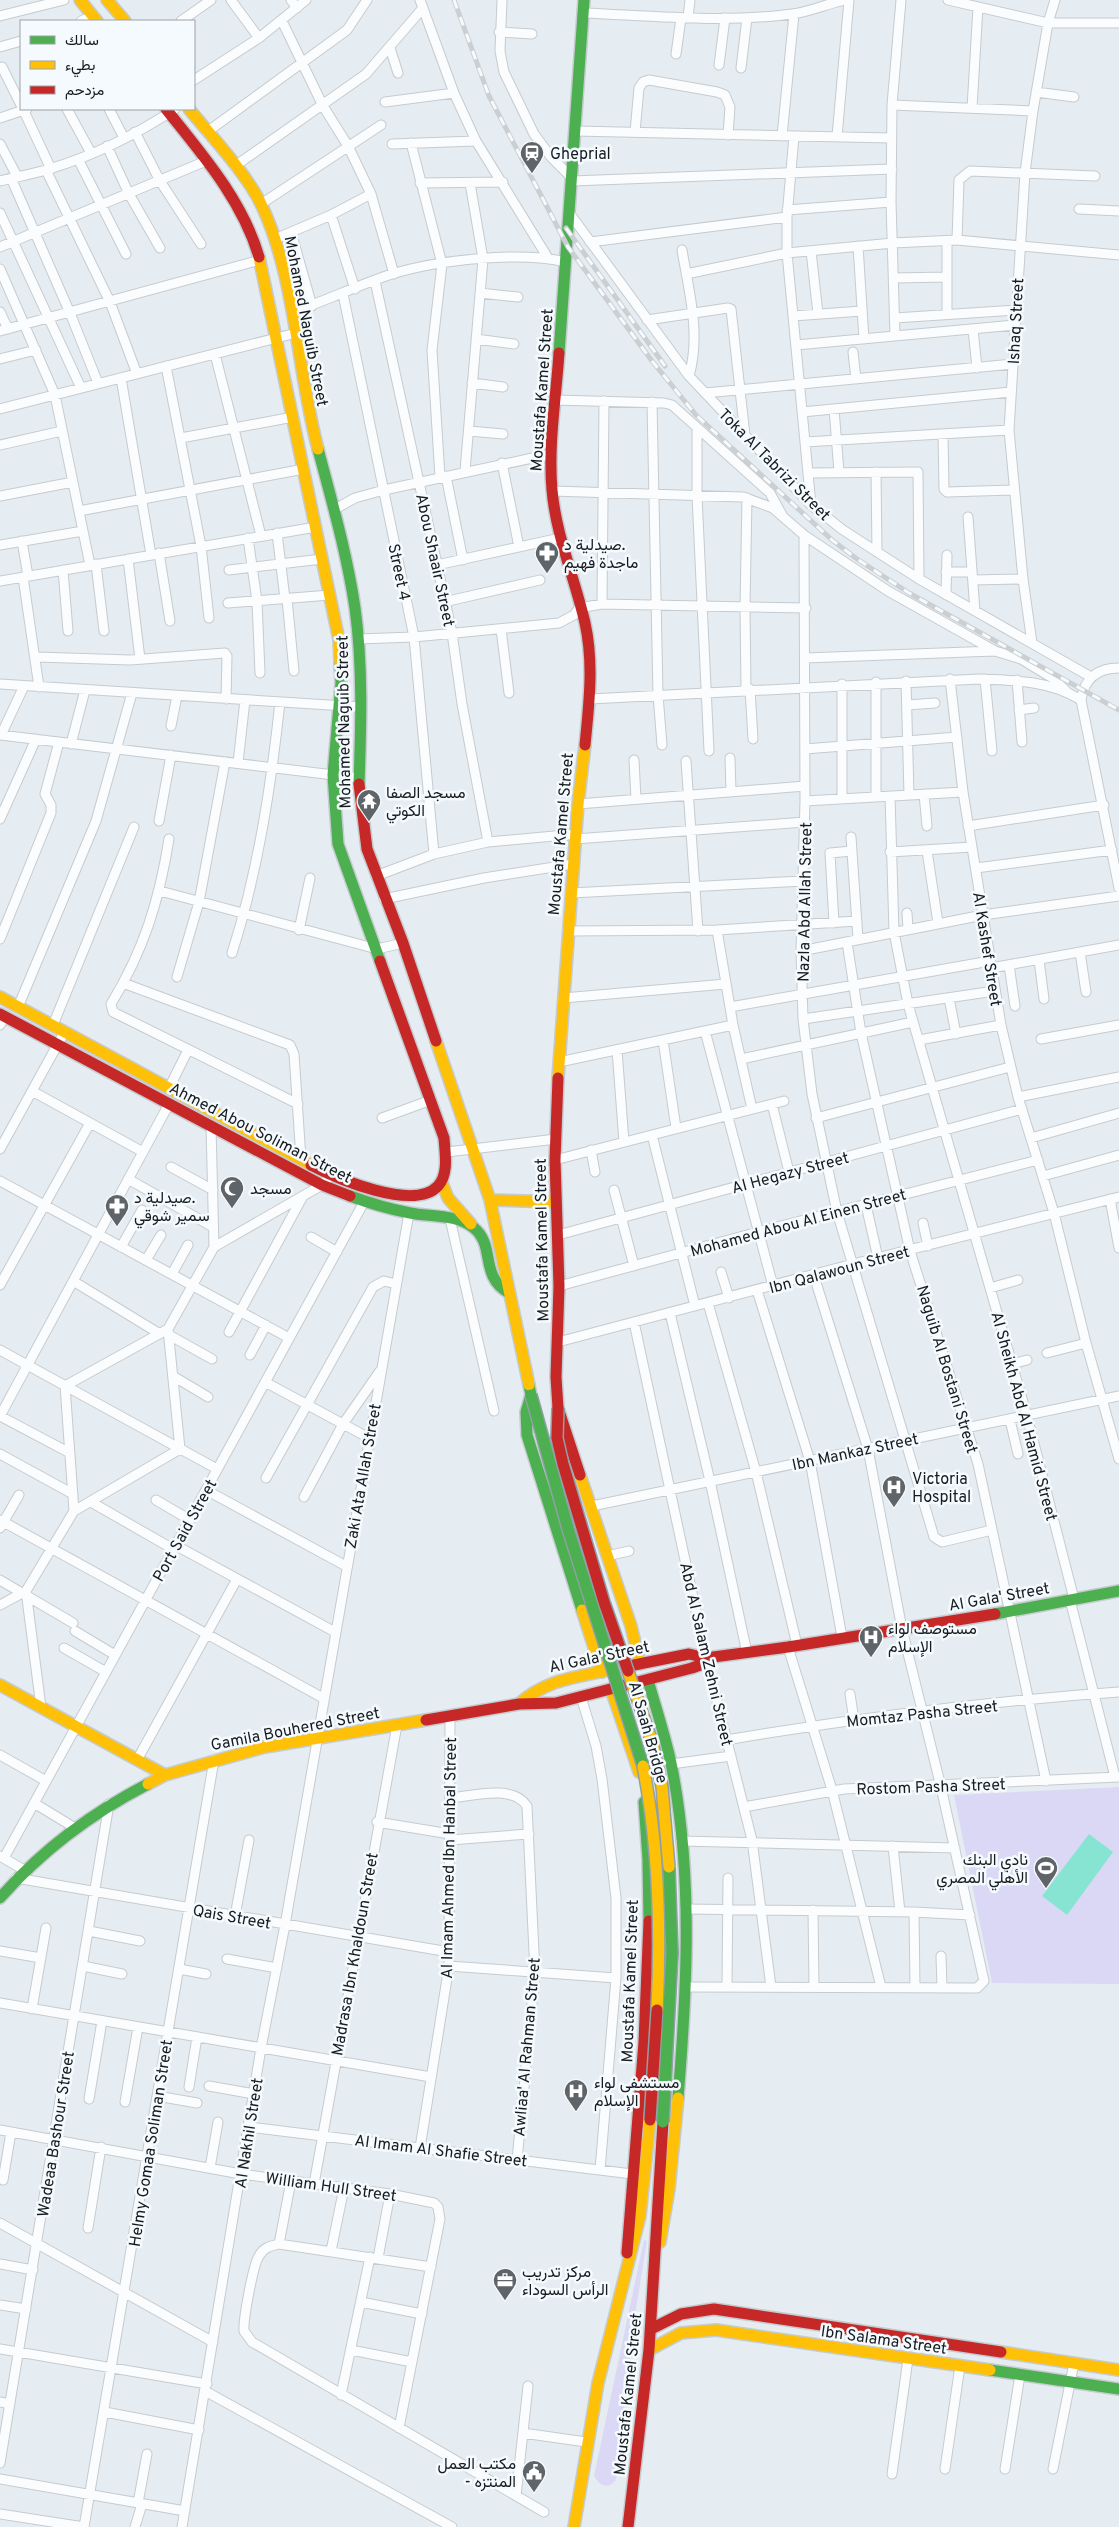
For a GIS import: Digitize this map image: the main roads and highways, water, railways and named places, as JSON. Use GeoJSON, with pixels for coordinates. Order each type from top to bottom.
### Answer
{"type":"FeatureCollection","features":[{"type":"Feature","properties":{"kind":"main road"},"geometry":{"type":"LineString","coordinates":[[80,0],[95,19]]}},
{"type":"Feature","properties":{"kind":"main road"},"geometry":{"type":"LineString","coordinates":[[107,0],[123,20]]}},
{"type":"Feature","properties":{"kind":"main road","name":"Moustafa Kamel Street"},"geometry":{"type":"LineString","coordinates":[[584,0],[570,214],[551,454],[552,491],[560,538],[589,644],[590,699],[578,804],[559,1062],[556,1140],[559,1286],[558,1408],[631,1626],[640,1664]]}},
{"type":"Feature","properties":{"kind":"main road","name":"Mohamed Naguib Street"},"geometry":{"type":"LineString","coordinates":[[170,110],[206,161],[245,222],[260,260],[338,640],[341,683],[333,775],[338,844],[431,1100],[447,1152],[446,1172],[442,1183]]}},
{"type":"Feature","properties":{"kind":"main road","name":"Mohamed Naguib Street"},"geometry":{"type":"LineString","coordinates":[[190,110],[235,166],[261,204],[275,240],[292,312],[312,426],[335,509],[355,610],[361,707],[359,778],[362,821],[376,876],[402,943],[490,1200]]}},
{"type":"Feature","properties":{"kind":"main road"},"geometry":{"type":"LineString","coordinates":[[333,614],[355,610]]}},
{"type":"Feature","properties":{"kind":"main road","name":"Ahmed Abou Soliman Street"},"geometry":{"type":"LineString","coordinates":[[0,997],[332,1174],[359,1185],[401,1196],[427,1196],[442,1183]]}},
{"type":"Feature","properties":{"kind":"main road","name":"Ahmed Abou Soliman Street"},"geometry":{"type":"LineString","coordinates":[[2,1018],[58,1044],[322,1185],[364,1202],[409,1213],[450,1219],[472,1226]]}},
{"type":"Feature","properties":{"kind":"main road"},"geometry":{"type":"LineString","coordinates":[[442,1183],[448,1201],[465,1214],[472,1226],[480,1233],[494,1284],[500,1290],[509,1293]]}},
{"type":"Feature","properties":{"kind":"main road"},"geometry":{"type":"LineString","coordinates":[[490,1200],[556,1202]]}},
{"type":"Feature","properties":{"kind":"main road","name":"Moustafa Kamel Street"},"geometry":{"type":"LineString","coordinates":[[490,1200],[531,1395],[526,1412],[527,1435],[602,1672]]}},
{"type":"Feature","properties":{"kind":"main road","name":"Al Saah Bridge"},"geometry":{"type":"LineString","coordinates":[[531,1395],[568,1529],[641,1752],[648,1783],[656,1844],[659,1917],[658,1998],[650,2120]]}},
{"type":"Feature","properties":{"kind":"main road","name":"Al Saah Bridge"},"geometry":{"type":"LineString","coordinates":[[558,1408],[557,1438],[562,1464],[604,1602],[652,1742],[662,1787],[670,1872],[672,1954],[670,2028],[663,2122]]}},
{"type":"Feature","properties":{"kind":"main road","name":"Al Gala' Street"},"geometry":{"type":"LineString","coordinates":[[519,1704],[540,1686],[552,1682],[688,1654],[706,1658],[747,1653],[1009,1612],[1119,1591]]}},
{"type":"Feature","properties":{"kind":"main road","name":"Al Gala' Street"},"geometry":{"type":"LineString","coordinates":[[519,1704],[556,1703],[581,1697],[696,1667],[706,1658]]}},
{"type":"Feature","properties":{"kind":"main road","name":"Moustafa Kamel Street"},"geometry":{"type":"LineString","coordinates":[[648,1680],[671,1764],[678,1803],[684,1910],[685,1987],[682,2062],[670,2194],[656,2264]]}},
{"type":"Feature","properties":{"kind":"main road"},"geometry":{"type":"LineString","coordinates":[[0,1685],[165,1775]]}},
{"type":"Feature","properties":{"kind":"main road","name":"Moustafa Kamel Street"},"geometry":{"type":"LineString","coordinates":[[611,1689],[635,1758],[644,1807],[649,1878],[649,1954],[645,2045],[632,2174],[625,2279]]}},
{"type":"Feature","properties":{"kind":"main road","name":"Gamila Bouhered Street"},"geometry":{"type":"LineString","coordinates":[[0,1898],[20,1874],[75,1828],[109,1804],[165,1775],[214,1760],[316,1738],[519,1704]]}},
{"type":"Feature","properties":{"kind":"main road"},"geometry":{"type":"LineString","coordinates":[[644,1807],[652,1794],[660,1792],[667,1792],[678,1803]]}},
{"type":"Feature","properties":{"kind":"main road","name":"Moustafa Kamel Street"},"geometry":{"type":"LineString","coordinates":[[574,2527],[586,2442],[598,2383],[640,2216],[650,2120]]}},
{"type":"Feature","properties":{"kind":"main road","name":"Moustafa Kamel Street"},"geometry":{"type":"LineString","coordinates":[[628,2527],[651,2329],[663,2122]]}},
{"type":"Feature","properties":{"kind":"main road","name":"Ibn Salama Street"},"geometry":{"type":"LineString","coordinates":[[651,2329],[667,2318],[685,2312],[714,2309],[1119,2370]]}},
{"type":"Feature","properties":{"kind":"main road","name":"Ibn Salama Street"},"geometry":{"type":"LineString","coordinates":[[649,2350],[664,2339],[680,2332],[698,2329],[1119,2389]]}},
{"type":"Feature","properties":{"kind":"railway"},"geometry":{"type":"LineString","coordinates":[[454,0],[489,96],[568,247],[652,361],[696,415],[832,540],[857,559],[909,593],[1119,710]]}},
{"type":"Feature","properties":{"kind":"railway"},"geometry":{"type":"LineString","coordinates":[[566,228],[665,366]]}},
{"type":"Feature","properties":{"kind":"place","name":"Gheprial"},"geometry":{"type":"Point","coordinates":[532,174]}},
{"type":"Feature","properties":{"kind":"place","name":"صيدلية د. ماجدة فهيم"},"geometry":{"type":"Point","coordinates":[547,574]}},
{"type":"Feature","properties":{"kind":"place","name":"مسجد الصفا الكوتي"},"geometry":{"type":"Point","coordinates":[369,822]}},
{"type":"Feature","properties":{"kind":"place","name":"مسجد"},"geometry":{"type":"Point","coordinates":[232,1209]}},
{"type":"Feature","properties":{"kind":"place","name":"صيدلية د. سمير شوقي"},"geometry":{"type":"Point","coordinates":[117,1227]}},
{"type":"Feature","properties":{"kind":"place","name":"Victoria Hospital"},"geometry":{"type":"Point","coordinates":[894,1508]}},
{"type":"Feature","properties":{"kind":"place","name":"مستوصف لواء الإسلام"},"geometry":{"type":"Point","coordinates":[871,1658]}},
{"type":"Feature","properties":{"kind":"place","name":"نادي البنك الأهلي المصري"},"geometry":{"type":"Point","coordinates":[1046,1889]}},
{"type":"Feature","properties":{"kind":"place","name":"مستشفى لواء الإسلام"},"geometry":{"type":"Point","coordinates":[576,2112]}},
{"type":"Feature","properties":{"kind":"place","name":"مركز تدريب الرأس السوداء"},"geometry":{"type":"Point","coordinates":[505,2301]}},
{"type":"Feature","properties":{"kind":"place","name":"مكتب العمل - المنتزه"},"geometry":{"type":"Point","coordinates":[534,2493]}}]}
